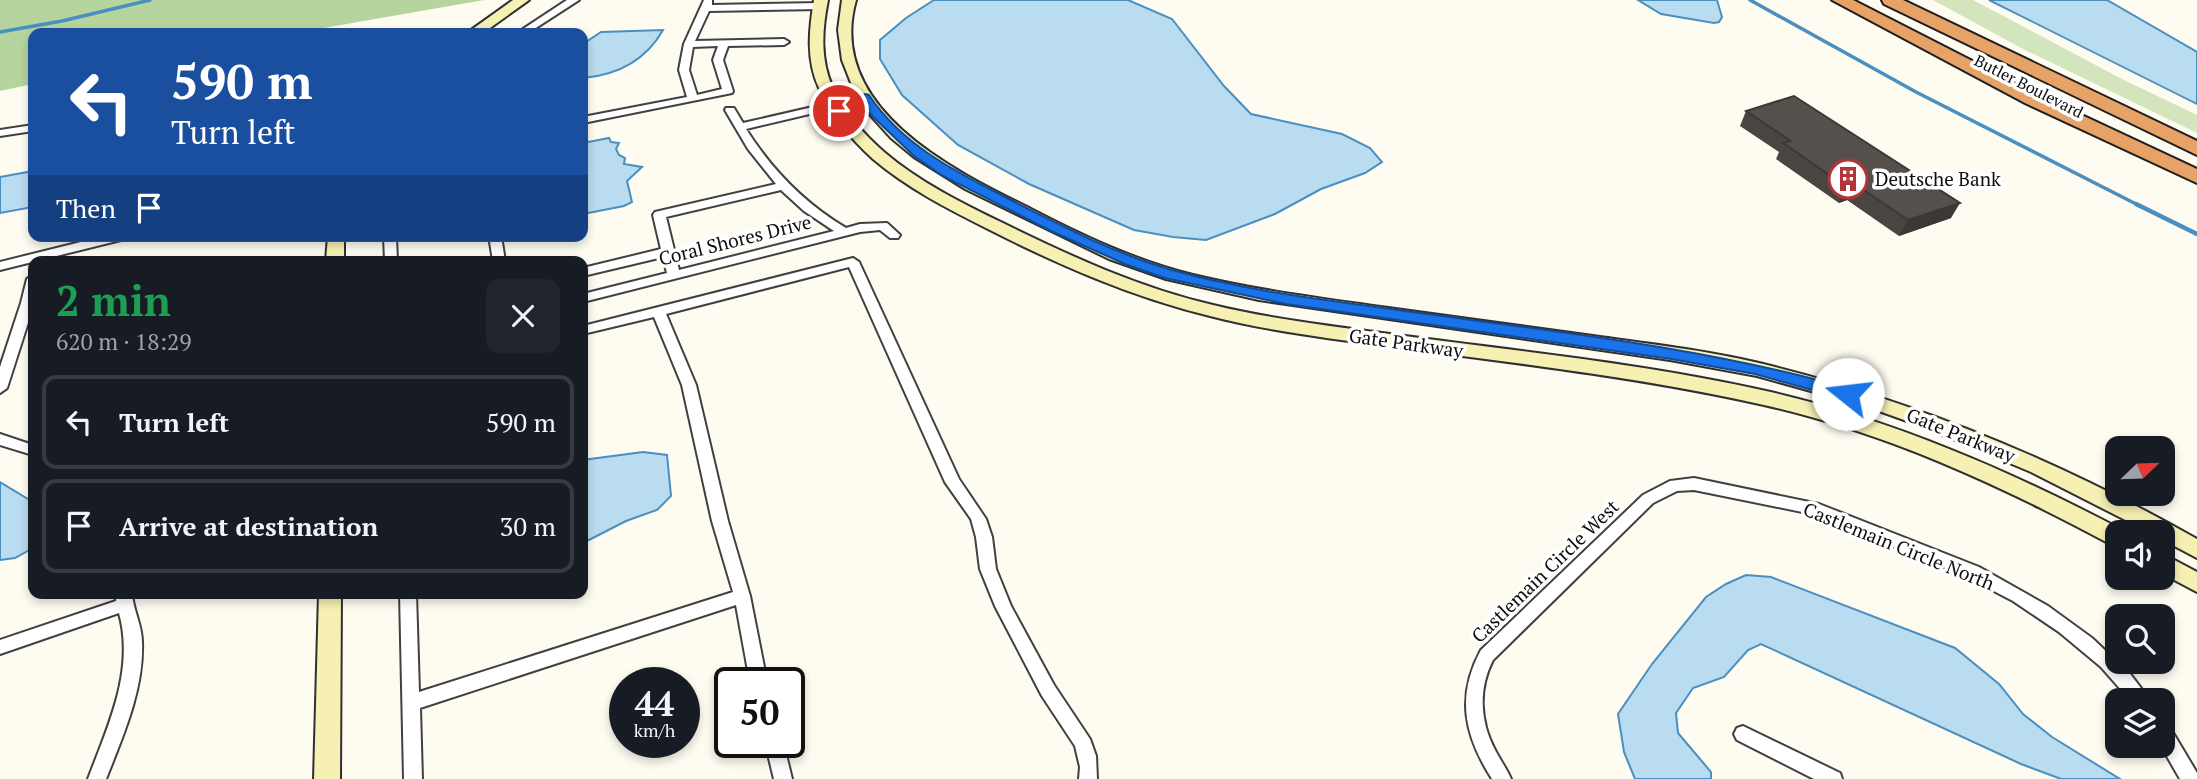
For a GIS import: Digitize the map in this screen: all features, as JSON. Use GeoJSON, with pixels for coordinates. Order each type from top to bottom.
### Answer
{"type":"FeatureCollection","features":[{"type":"Feature","properties":{"kind":"highway"},"geometry":{"type":"LineString","coordinates":[[1840,0],[2001,84],[2197,177]]}},
{"type":"Feature","properties":{"kind":"highway","name":"Butler Boulevard"},"geometry":{"type":"LineString","coordinates":[[1863,0],[2022,83],[2197,167]]}},
{"type":"Feature","properties":{"kind":"highway","name":"Butler Boulevard"},"geometry":{"type":"LineString","coordinates":[[1890,0],[2090,100],[2197,149]]}},
{"type":"Feature","properties":{"kind":"highway"},"geometry":{"type":"LineString","coordinates":[[1921,0],[2038,64],[2090,100]]}},
{"type":"Feature","properties":{"kind":"main road"},"geometry":{"type":"LineString","coordinates":[[481,28],[522,0]]}},
{"type":"Feature","properties":{"kind":"main road","name":"Gate Parkway"},"geometry":{"type":"LineString","coordinates":[[849,0],[845,12],[844,37],[852,72],[873,111],[918,153],[948,173],[1056,228],[1140,264],[1212,285],[1286,299],[1671,354],[1755,369],[1911,414],[1970,436],[2088,491],[2197,549]]}},
{"type":"Feature","properties":{"kind":"main road","name":"Gate Parkway"},"geometry":{"type":"LineString","coordinates":[[820,3],[814,35],[815,51],[826,88],[858,135],[883,159],[912,181],[983,220],[1109,280],[1193,306],[1333,333],[1686,382],[1814,410],[1908,440],[1982,469],[2105,531]]}},
{"type":"Feature","properties":{"kind":"main road"},"geometry":{"type":"LineString","coordinates":[[2175,570],[2197,583]]}},
{"type":"Feature","properties":{"kind":"main road"},"geometry":{"type":"LineString","coordinates":[[327,779],[330,599]]}},
{"type":"Feature","properties":{"kind":"street"},"geometry":{"type":"LineString","coordinates":[[530,28],[574,0]]}},
{"type":"Feature","properties":{"kind":"street"},"geometry":{"type":"LineString","coordinates":[[694,99],[684,70],[689,44],[707,4],[820,3]]}},
{"type":"Feature","properties":{"kind":"street"},"geometry":{"type":"LineString","coordinates":[[689,44],[784,42]]}},
{"type":"Feature","properties":{"kind":"street"},"geometry":{"type":"LineString","coordinates":[[588,119],[728,91],[718,60],[724,44]]}},
{"type":"Feature","properties":{"kind":"street"},"geometry":{"type":"LineString","coordinates":[[739,127],[865,98]]}},
{"type":"Feature","properties":{"kind":"street"},"geometry":{"type":"LineString","coordinates":[[730,110],[746,141],[783,186],[828,223],[844,232]]}},
{"type":"Feature","properties":{"kind":"street"},"geometry":{"type":"LineString","coordinates":[[0,133],[28,129]]}},
{"type":"Feature","properties":{"kind":"street"},"geometry":{"type":"LineString","coordinates":[[674,275],[660,215],[783,186]]}},
{"type":"Feature","properties":{"kind":"street","name":"Coral Shores Drive"},"geometry":{"type":"LineString","coordinates":[[588,297],[844,232],[883,226],[894,235]]}},
{"type":"Feature","properties":{"kind":"street"},"geometry":{"type":"LineString","coordinates":[[48,256],[99,242]]}},
{"type":"Feature","properties":{"kind":"street"},"geometry":{"type":"LineString","coordinates":[[588,271],[667,252]]}},
{"type":"Feature","properties":{"kind":"street"},"geometry":{"type":"LineString","coordinates":[[0,266],[28,261]]}},
{"type":"Feature","properties":{"kind":"street"},"geometry":{"type":"LineString","coordinates":[[588,329],[853,262],[953,482],[972,509],[983,533],[983,549],[989,571],[1016,631],[1050,694],[1074,726],[1090,769],[1088,779]]}},
{"type":"Feature","properties":{"kind":"street"},"geometry":{"type":"LineString","coordinates":[[0,388],[28,306]]}},
{"type":"Feature","properties":{"kind":"street"},"geometry":{"type":"LineString","coordinates":[[658,311],[689,385],[720,521],[742,596],[756,667]]}},
{"type":"Feature","properties":{"kind":"street"},"geometry":{"type":"LineString","coordinates":[[0,439],[28,448]]}},
{"type":"Feature","properties":{"kind":"street","name":"Castlemain Circle North"},"geometry":{"type":"LineString","coordinates":[[1662,490],[1675,485],[1694,484],[1819,510],[1973,572],[1997,583],[2067,630],[2100,657],[2130,688]]}},
{"type":"Feature","properties":{"kind":"street","name":"Castlemain Circle West"},"geometry":{"type":"LineString","coordinates":[[1502,779],[1482,741],[1473,715],[1476,671],[1488,655],[1648,499],[1662,490]]}},
{"type":"Feature","properties":{"kind":"street"},"geometry":{"type":"LineString","coordinates":[[410,703],[742,596]]}},
{"type":"Feature","properties":{"kind":"street"},"geometry":{"type":"LineString","coordinates":[[0,647],[124,599],[134,638],[132,669],[127,699],[97,779]]}},
{"type":"Feature","properties":{"kind":"street"},"geometry":{"type":"LineString","coordinates":[[408,599],[413,779]]}},
{"type":"Feature","properties":{"kind":"street"},"geometry":{"type":"LineString","coordinates":[[1743,734],[1833,779]]}},
{"type":"Feature","properties":{"kind":"street"},"geometry":{"type":"LineString","coordinates":[[2175,753],[2190,779]]}},
{"type":"Feature","properties":{"kind":"street"},"geometry":{"type":"LineString","coordinates":[[778,758],[783,779]]}},
{"type":"Feature","properties":{"kind":"green space"},"geometry":{"type":"Polygon","coordinates":[[[0,0],[484,0],[324,28],[28,28],[28,85],[0,91],[0,0]]]}},
{"type":"Feature","properties":{"kind":"green space"},"geometry":{"type":"Polygon","coordinates":[[[1933,0],[1973,0],[2122,79],[2197,115],[2197,133],[2023,49],[1933,0]]]}},
{"type":"Feature","properties":{"kind":"water"},"geometry":{"type":"Polygon","coordinates":[[[934,0],[1128,0],[1172,19],[1224,86],[1251,114],[1342,134],[1370,148],[1382,162],[1365,173],[1321,189],[1275,214],[1206,240],[1134,230],[1029,184],[958,145],[902,95],[880,59],[880,40],[906,18],[934,0]]]}},
{"type":"Feature","properties":{"kind":"water"},"geometry":{"type":"Polygon","coordinates":[[[1638,0],[1717,0],[1722,17],[1719,22],[1714,23],[1661,14],[1638,0]]]}},
{"type":"Feature","properties":{"kind":"water"},"geometry":{"type":"Polygon","coordinates":[[[1989,0],[2107,0],[2197,52],[2197,104],[1989,0]]]}},
{"type":"Feature","properties":{"kind":"water"},"geometry":{"type":"Polygon","coordinates":[[[663,30],[639,58],[619,69],[588,77],[588,41],[601,32],[663,30]]]}},
{"type":"Feature","properties":{"kind":"water"},"geometry":{"type":"Polygon","coordinates":[[[609,138],[611,142],[619,143],[616,149],[619,155],[625,158],[624,164],[642,167],[627,181],[632,202],[588,213],[588,142],[609,138]]]}},
{"type":"Feature","properties":{"kind":"water"},"geometry":{"type":"Polygon","coordinates":[[[28,172],[28,208],[0,213],[0,177],[28,172]]]}},
{"type":"Feature","properties":{"kind":"water"},"geometry":{"type":"Polygon","coordinates":[[[643,452],[667,455],[671,496],[657,510],[626,521],[588,540],[588,459],[643,452]]]}},
{"type":"Feature","properties":{"kind":"water"},"geometry":{"type":"Polygon","coordinates":[[[0,482],[28,499],[28,551],[15,558],[0,560],[0,482]]]}},
{"type":"Feature","properties":{"kind":"water"},"geometry":{"type":"Polygon","coordinates":[[[1746,575],[1771,577],[1955,648],[1999,684],[2023,714],[2052,737],[2120,779],[2061,779],[2021,764],[1761,644],[1748,650],[1724,677],[1693,688],[1676,713],[1678,733],[1711,772],[1711,779],[1635,779],[1624,752],[1618,714],[1652,664],[1706,597],[1746,575]]]}},
{"type":"Feature","properties":{"kind":"building"},"geometry":{"type":"Polygon","coordinates":[[[1794,96],[1960,203],[1908,220],[1855,184],[1847,187],[1783,143],[1791,141],[1746,111],[1794,96]]]}},
{"type":"Feature","properties":{"kind":"waterway"},"geometry":{"type":"LineString","coordinates":[[0,32],[62,21],[150,0]]}},
{"type":"Feature","properties":{"kind":"waterway"},"geometry":{"type":"LineString","coordinates":[[1750,0],[1916,92],[2138,205]]}},
{"type":"Feature","properties":{"kind":"waterway"},"geometry":{"type":"LineString","coordinates":[[2138,205],[2197,234]]}},
{"type":"Feature","properties":{"kind":"place","name":"Deutsche Bank"},"geometry":{"type":"Point","coordinates":[1848,179]}},
{"type":"Feature","properties":{"kind":"route"},"geometry":{"type":"LineString","coordinates":[[839,111],[835,104],[865,98],[873,111],[918,153],[948,173],[1056,228],[1130,261],[1170,275],[1286,299],[1671,354],[1755,369],[1848,394]]}}]}
